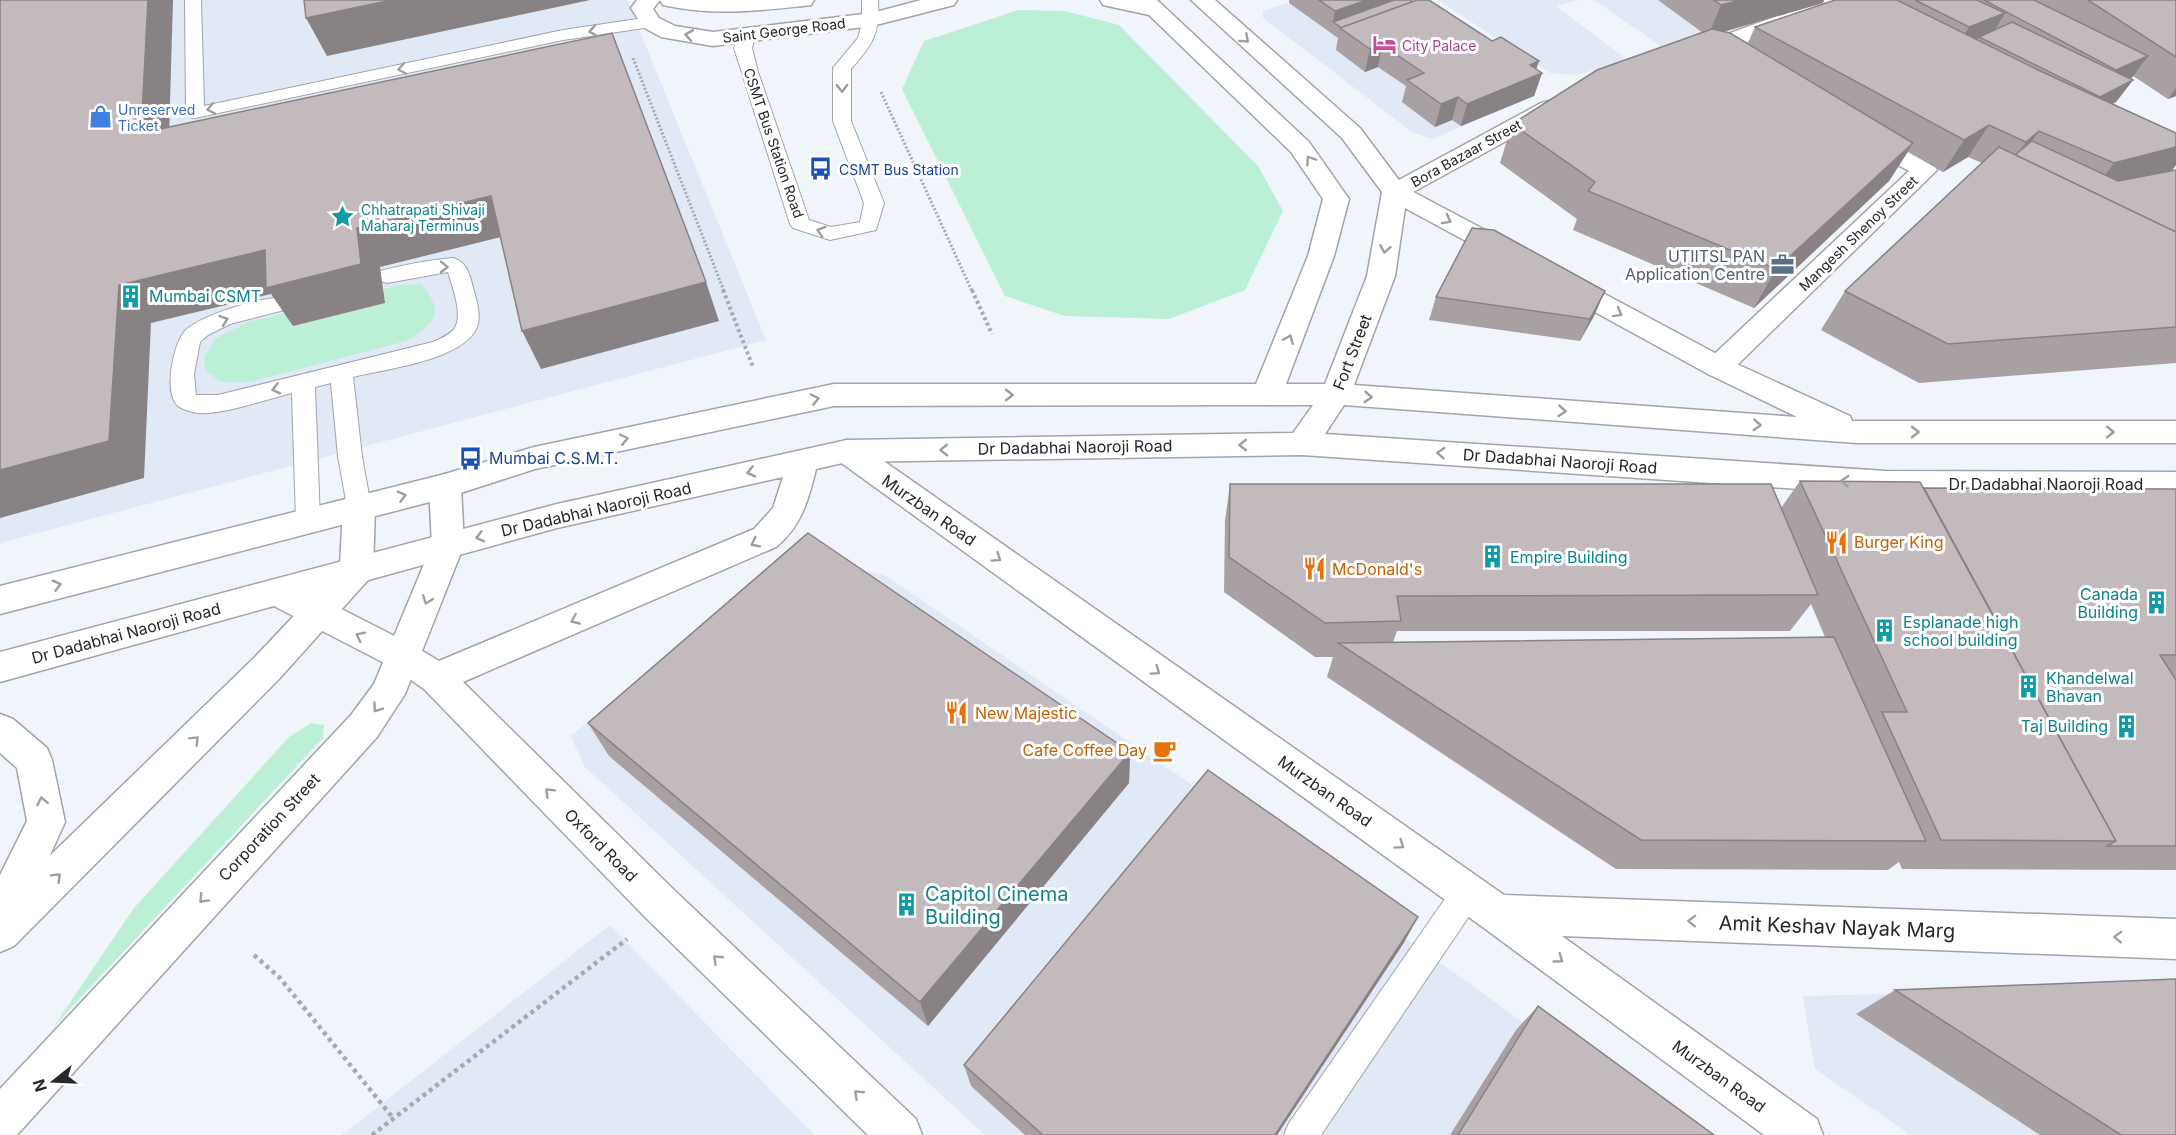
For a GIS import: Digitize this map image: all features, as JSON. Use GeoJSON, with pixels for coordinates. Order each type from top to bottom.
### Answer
{"type":"FeatureCollection","features":[{"type":"Feature","properties":{"kind":"main road","name":"Saint George Road"},"geometry":{"type":"LineString","coordinates":[[671,0],[690,6],[735,6],[803,0]]}},
{"type":"Feature","properties":{"kind":"main road","name":"Saint George Road"},"geometry":{"type":"LineString","coordinates":[[650,11],[669,32],[713,39],[870,19],[946,0]]}},
{"type":"Feature","properties":{"kind":"main road"},"geometry":{"type":"LineString","coordinates":[[1111,0],[1150,5],[1300,147],[1335,199],[1321,256],[1267,394]]}},
{"type":"Feature","properties":{"kind":"main road"},"geometry":{"type":"LineString","coordinates":[[1202,0],[1351,133],[1395,192],[1718,367],[1857,432]]}},
{"type":"Feature","properties":{"kind":"main road"},"geometry":{"type":"LineString","coordinates":[[1677,60],[1850,1]]}},
{"type":"Feature","properties":{"kind":"main road"},"geometry":{"type":"LineString","coordinates":[[1710,49],[1741,66]]}},
{"type":"Feature","properties":{"kind":"main road","name":"Bora Bazaar Street"},"geometry":{"type":"LineString","coordinates":[[1395,192],[1556,93]]}},
{"type":"Feature","properties":{"kind":"main road","name":"Mangesh Shenoy Street"},"geometry":{"type":"LineString","coordinates":[[1718,367],[1924,170],[1843,124]]}},
{"type":"Feature","properties":{"kind":"main road","name":"Fort Street"},"geometry":{"type":"LineString","coordinates":[[1302,444],[1336,394],[1380,276],[1395,192]]}},
{"type":"Feature","properties":{"kind":"main road"},"geometry":{"type":"LineString","coordinates":[[1267,394],[1302,444]]}},
{"type":"Feature","properties":{"kind":"main road"},"geometry":{"type":"LineString","coordinates":[[0,600],[446,486],[534,458],[834,395],[1336,394],[1857,432],[2176,432]]}},
{"type":"Feature","properties":{"kind":"main road","name":"Dr Dadabhai Naoroji Road"},"geometry":{"type":"LineString","coordinates":[[0,667],[557,516],[847,451],[1302,444],[1886,483],[2176,484]]}},
{"type":"Feature","properties":{"kind":"main road","name":"Murzban Road"},"geometry":{"type":"LineString","coordinates":[[847,451],[1483,903],[1801,1135]]}},
{"type":"Feature","properties":{"kind":"main road"},"geometry":{"type":"LineString","coordinates":[[436,678],[765,538],[776,530],[791,508],[802,461]]}},
{"type":"Feature","properties":{"kind":"main road","name":"Corporation Street"},"geometry":{"type":"LineString","coordinates":[[0,1121],[364,726],[387,694],[448,545],[446,486]]}},
{"type":"Feature","properties":{"kind":"main road"},"geometry":{"type":"LineString","coordinates":[[0,932],[267,668],[356,571],[359,507]]}},
{"type":"Feature","properties":{"kind":"main road","name":"Oxford Road"},"geometry":{"type":"LineString","coordinates":[[276,592],[404,657],[436,678],[659,903],[900,1135]]}},
{"type":"Feature","properties":{"kind":"main road"},"geometry":{"type":"LineString","coordinates":[[0,730],[34,760],[46,822],[18,882],[0,911]]}},
{"type":"Feature","properties":{"kind":"main road","name":"Amit Keshav Nayak Marg"},"geometry":{"type":"LineString","coordinates":[[1483,903],[2176,939]]}},
{"type":"Feature","properties":{"kind":"lane"},"geometry":{"type":"LineString","coordinates":[[193,0],[195,113],[563,35],[650,11]]}},
{"type":"Feature","properties":{"kind":"lane","name":"CSMT Bus Station Road"},"geometry":{"type":"LineString","coordinates":[[746,36],[743,48],[749,72],[800,224],[830,234],[869,226],[874,203],[842,121],[842,68],[870,19]]}},
{"type":"Feature","properties":{"kind":"lane"},"geometry":{"type":"LineString","coordinates":[[284,303],[224,319],[204,328],[192,338],[186,349],[181,387],[186,400],[198,405],[218,403],[440,348],[464,335],[469,325],[459,271],[453,266],[429,267],[387,276]]}},
{"type":"Feature","properties":{"kind":"lane"},"geometry":{"type":"LineString","coordinates":[[341,374],[350,456],[359,507]]}},
{"type":"Feature","properties":{"kind":"lane"},"geometry":{"type":"LineString","coordinates":[[303,382],[308,520]]}},
{"type":"Feature","properties":{"kind":"lane"},"geometry":{"type":"LineString","coordinates":[[1301,1135],[1483,903]]}},
{"type":"Feature","properties":{"kind":"path"},"geometry":{"type":"LineString","coordinates":[[870,19],[880,90],[992,334]]}},
{"type":"Feature","properties":{"kind":"path"},"geometry":{"type":"LineString","coordinates":[[632,57],[753,367]]}},
{"type":"Feature","properties":{"kind":"path"},"geometry":{"type":"LineString","coordinates":[[372,1135],[625,941],[659,903]]}},
{"type":"Feature","properties":{"kind":"path"},"geometry":{"type":"LineString","coordinates":[[254,955],[280,978],[393,1118]]}},
{"type":"Feature","properties":{"kind":"shaded area"},"geometry":{"type":"Polygon","coordinates":[[[0,0],[627,0],[766,340],[0,543],[0,0]]]}},
{"type":"Feature","properties":{"kind":"shaded area"},"geometry":{"type":"Polygon","coordinates":[[[1298,0],[1534,96],[1432,139],[1412,132],[1263,18],[1263,11],[1298,0]]]}},
{"type":"Feature","properties":{"kind":"shaded area"},"geometry":{"type":"Polygon","coordinates":[[[1438,0],[1579,0],[1556,6],[1627,60],[1577,75],[1550,73],[1438,0]]]}},
{"type":"Feature","properties":{"kind":"shaded area"},"geometry":{"type":"Polygon","coordinates":[[[1594,0],[1822,0],[1665,49],[1594,0]]]}},
{"type":"Feature","properties":{"kind":"shaded area"},"geometry":{"type":"Polygon","coordinates":[[[826,560],[886,576],[1204,793],[1680,1135],[985,1135],[584,766],[571,736],[754,581],[826,560]]]}},
{"type":"Feature","properties":{"kind":"shaded area"},"geometry":{"type":"Polygon","coordinates":[[[610,925],[814,1135],[342,1135],[610,925]]]}},
{"type":"Feature","properties":{"kind":"shaded area"},"geometry":{"type":"Polygon","coordinates":[[[2176,987],[2176,1135],[1911,1135],[1815,1069],[1803,996],[2176,987]]]}},
{"type":"Feature","properties":{"kind":"green space"},"geometry":{"type":"Polygon","coordinates":[[[1019,10],[1065,11],[1119,25],[1258,166],[1283,211],[1245,290],[1169,319],[1065,316],[1005,296],[902,89],[924,41],[1019,10]]]}},
{"type":"Feature","properties":{"kind":"green space"},"geometry":{"type":"Polygon","coordinates":[[[421,284],[429,294],[435,310],[430,323],[406,341],[250,382],[221,382],[205,370],[204,358],[215,339],[245,323],[400,285],[421,284]]]}},
{"type":"Feature","properties":{"kind":"green space"},"geometry":{"type":"Polygon","coordinates":[[[311,723],[324,725],[323,738],[54,1026],[134,908],[289,737],[311,723]]]}},
{"type":"Feature","properties":{"kind":"building","name":"Mumbai CSMT"},"geometry":{"type":"Polygon","coordinates":[[[0,0],[148,0],[141,133],[612,33],[706,282],[522,331],[491,196],[357,228],[361,264],[266,288],[265,250],[119,285],[109,441],[0,470],[0,0]]]}},
{"type":"Feature","properties":{"kind":"building"},"geometry":{"type":"Polygon","coordinates":[[[304,0],[392,0],[306,18],[304,0]]]}},
{"type":"Feature","properties":{"kind":"building"},"geometry":{"type":"Polygon","coordinates":[[[1319,0],[1367,0],[1335,11],[1319,0]]]}},
{"type":"Feature","properties":{"kind":"building"},"geometry":{"type":"Polygon","coordinates":[[[1394,0],[1413,2],[1342,28],[1333,22],[1394,0]]]}},
{"type":"Feature","properties":{"kind":"building"},"geometry":{"type":"Polygon","coordinates":[[[1417,0],[1429,0],[1492,41],[1501,37],[1539,61],[1530,65],[1542,73],[1467,104],[1458,97],[1441,104],[1407,80],[1424,73],[1382,45],[1370,49],[1340,28],[1417,0]]]}},
{"type":"Feature","properties":{"kind":"building"},"geometry":{"type":"Polygon","coordinates":[[[1714,0],[1740,0],[1721,5],[1714,0]]]}},
{"type":"Feature","properties":{"kind":"building"},"geometry":{"type":"Polygon","coordinates":[[[1835,0],[1897,0],[2038,70],[2176,133],[2176,147],[2114,163],[2039,131],[2026,142],[1989,125],[1964,140],[1755,27],[1835,0]]]}},
{"type":"Feature","properties":{"kind":"building"},"geometry":{"type":"Polygon","coordinates":[[[1915,0],[1977,0],[2005,13],[1969,27],[1915,0]]]}},
{"type":"Feature","properties":{"kind":"building"},"geometry":{"type":"Polygon","coordinates":[[[1984,0],[2034,0],[2148,56],[2116,70],[1984,0]]]}},
{"type":"Feature","properties":{"kind":"building"},"geometry":{"type":"Polygon","coordinates":[[[2088,0],[2176,0],[2176,57],[2088,0]]]}},
{"type":"Feature","properties":{"kind":"building"},"geometry":{"type":"Polygon","coordinates":[[[2012,22],[2133,80],[2100,97],[1979,37],[2012,22]]]}},
{"type":"Feature","properties":{"kind":"building"},"geometry":{"type":"Polygon","coordinates":[[[1712,29],[1730,33],[1913,143],[1776,269],[1588,191],[1595,182],[1512,124],[1597,70],[1712,29]]]}},
{"type":"Feature","properties":{"kind":"building"},"geometry":{"type":"Polygon","coordinates":[[[2032,141],[2118,181],[2176,170],[2176,232],[2015,155],[2032,141]]]}},
{"type":"Feature","properties":{"kind":"building"},"geometry":{"type":"Polygon","coordinates":[[[1999,147],[2176,232],[2176,327],[1948,344],[1845,291],[1999,147]]]}},
{"type":"Feature","properties":{"kind":"building"},"geometry":{"type":"Polygon","coordinates":[[[1472,228],[1494,230],[1605,291],[1590,319],[1436,297],[1472,228]]]}},
{"type":"Feature","properties":{"kind":"building"},"geometry":{"type":"Polygon","coordinates":[[[1800,481],[1920,482],[2116,841],[1941,840],[1882,712],[1907,712],[1800,481]]]}},
{"type":"Feature","properties":{"kind":"building","name":"Empire Building"},"geometry":{"type":"Polygon","coordinates":[[[1230,484],[1771,484],[1818,595],[1397,596],[1401,621],[1325,623],[1229,557],[1230,484]]]}},
{"type":"Feature","properties":{"kind":"building"},"geometry":{"type":"Polygon","coordinates":[[[1924,488],[2176,489],[2176,655],[2160,655],[2176,680],[2176,846],[2107,846],[2116,841],[1924,488]]]}},
{"type":"Feature","properties":{"kind":"building","name":"Capitol Cinema Building"},"geometry":{"type":"Polygon","coordinates":[[[808,533],[1130,752],[920,1002],[588,723],[808,533]]]}},
{"type":"Feature","properties":{"kind":"building"},"geometry":{"type":"Polygon","coordinates":[[[1834,637],[1926,841],[1641,840],[1338,643],[1834,637]]]}},
{"type":"Feature","properties":{"kind":"building"},"geometry":{"type":"Polygon","coordinates":[[[1208,770],[1418,917],[1275,1135],[1043,1135],[964,1065],[1208,770]]]}},
{"type":"Feature","properties":{"kind":"building"},"geometry":{"type":"Polygon","coordinates":[[[2176,979],[2176,1135],[2121,1135],[1895,990],[2176,979]]]}},
{"type":"Feature","properties":{"kind":"building"},"geometry":{"type":"Polygon","coordinates":[[[1538,1006],[1714,1135],[1458,1135],[1538,1006]]]}},
{"type":"Feature","properties":{"kind":"place","name":"City Palace"},"geometry":{"type":"Point","coordinates":[1384,45]}},
{"type":"Feature","properties":{"kind":"place","name":"Unreserved Ticket"},"geometry":{"type":"Point","coordinates":[100,117]}},
{"type":"Feature","properties":{"kind":"place","name":"CSMT Bus Station"},"geometry":{"type":"Point","coordinates":[821,169]}},
{"type":"Feature","properties":{"kind":"place","name":"Chhatrapati Shivaji Maharaj Terminus"},"geometry":{"type":"Point","coordinates":[343,217]}},
{"type":"Feature","properties":{"kind":"place","name":"UTIITSL PAN Application Centre"},"geometry":{"type":"Point","coordinates":[1783,265]}},
{"type":"Feature","properties":{"kind":"place","name":"Mumbai CSMT"},"geometry":{"type":"Point","coordinates":[131,296]}},
{"type":"Feature","properties":{"kind":"place","name":"Mumbai C.S.M.T."},"geometry":{"type":"Point","coordinates":[471,458]}},
{"type":"Feature","properties":{"kind":"place","name":"Burger King"},"geometry":{"type":"Point","coordinates":[1836,542]}},
{"type":"Feature","properties":{"kind":"place","name":"Empire Building"},"geometry":{"type":"Point","coordinates":[1492,557]}},
{"type":"Feature","properties":{"kind":"place","name":"McDonald's"},"geometry":{"type":"Point","coordinates":[1314,569]}},
{"type":"Feature","properties":{"kind":"place","name":"Canada Building"},"geometry":{"type":"Point","coordinates":[2156,603]}},
{"type":"Feature","properties":{"kind":"place","name":"Esplanade high school building"},"geometry":{"type":"Point","coordinates":[1885,631]}},
{"type":"Feature","properties":{"kind":"place","name":"Khandelwal Bhavan"},"geometry":{"type":"Point","coordinates":[2028,687]}},
{"type":"Feature","properties":{"kind":"place","name":"New Majestic"},"geometry":{"type":"Point","coordinates":[957,713]}},
{"type":"Feature","properties":{"kind":"place","name":"Taj Building"},"geometry":{"type":"Point","coordinates":[2126,726]}},
{"type":"Feature","properties":{"kind":"place","name":"Cafe Coffee Day"},"geometry":{"type":"Point","coordinates":[1165,750]}},
{"type":"Feature","properties":{"kind":"place","name":"Capitol Cinema Building"},"geometry":{"type":"Point","coordinates":[907,905]}}]}
